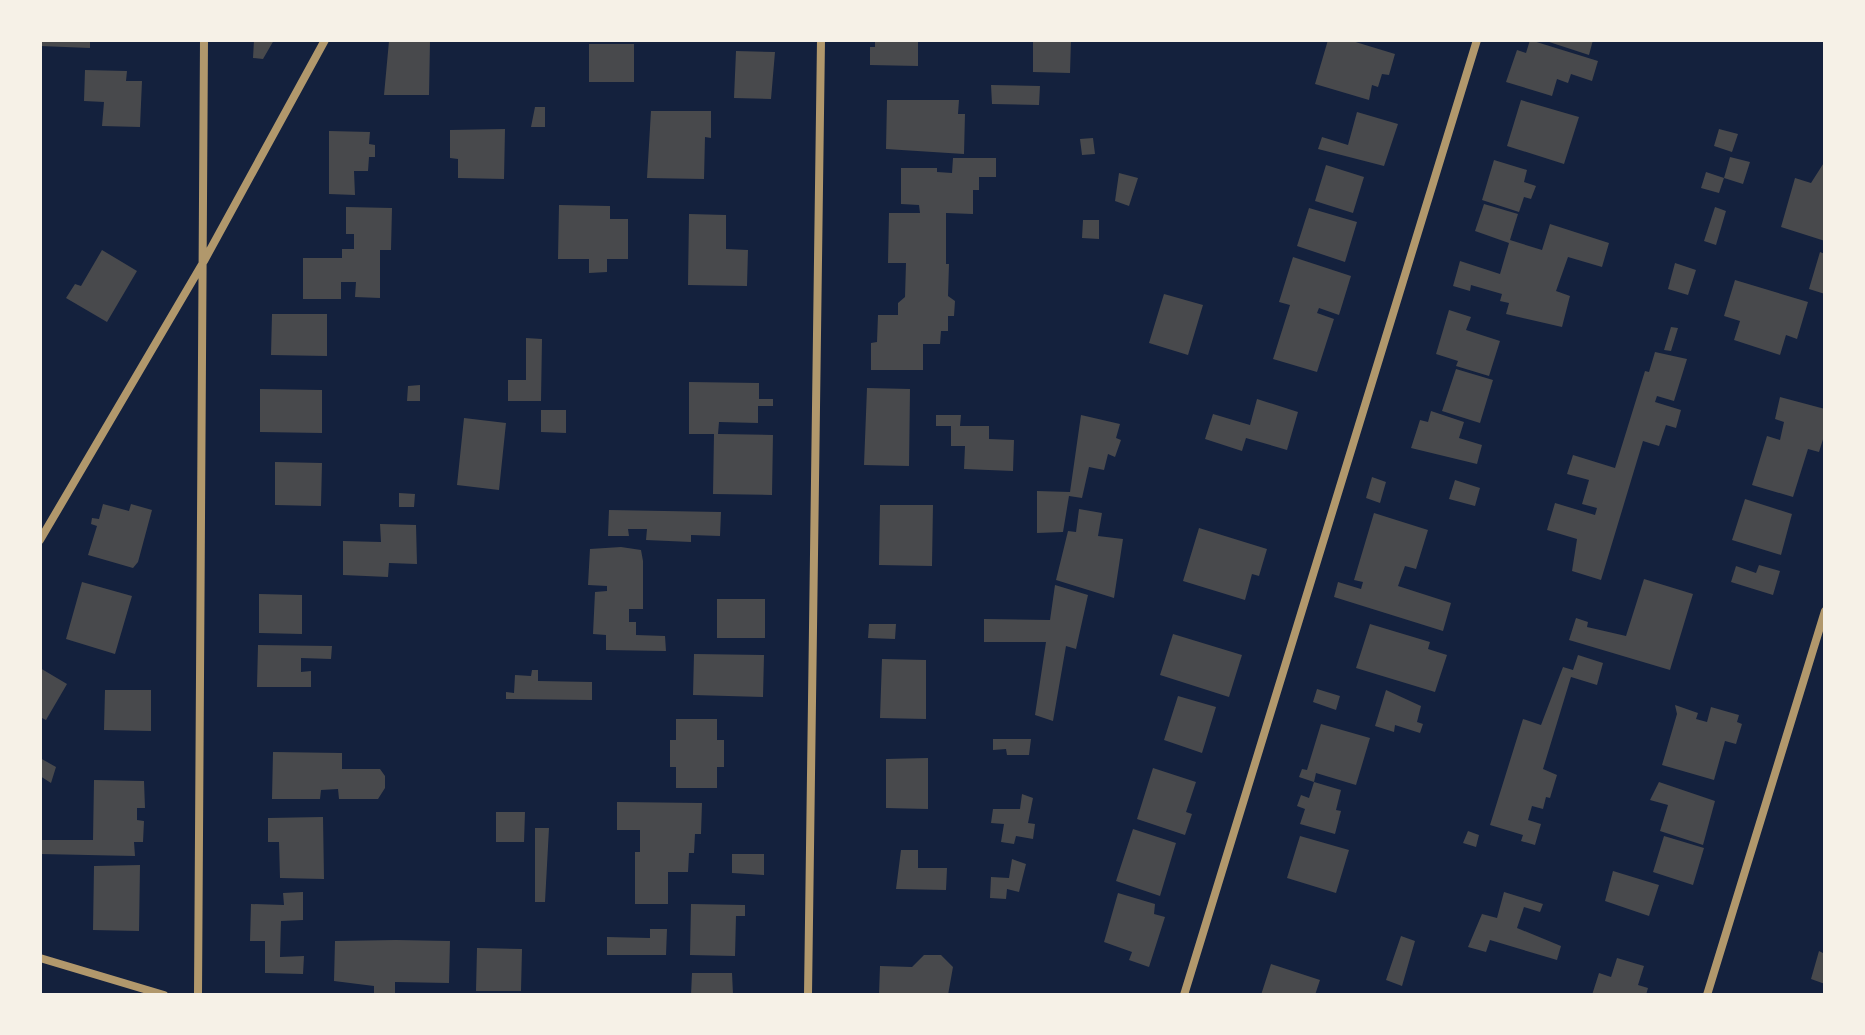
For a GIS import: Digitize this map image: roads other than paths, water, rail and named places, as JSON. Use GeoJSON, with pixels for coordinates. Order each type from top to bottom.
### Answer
{"type":"FeatureCollection","features":[{"type":"Feature","properties":{"kind":"street"},"geometry":{"type":"LineString","coordinates":[[198,995],[204,40]]}},
{"type":"Feature","properties":{"kind":"street"},"geometry":{"type":"LineString","coordinates":[[40,540],[204,261],[325,40]]}},
{"type":"Feature","properties":{"kind":"street"},"geometry":{"type":"LineString","coordinates":[[808,995],[821,40]]}},
{"type":"Feature","properties":{"kind":"street"},"geometry":{"type":"LineString","coordinates":[[1184,995],[1477,40]]}},
{"type":"Feature","properties":{"kind":"street"},"geometry":{"type":"LineString","coordinates":[[1707,995],[1825,611]]}},
{"type":"Feature","properties":{"kind":"street"},"geometry":{"type":"LineString","coordinates":[[40,958],[164,995]]}}]}
